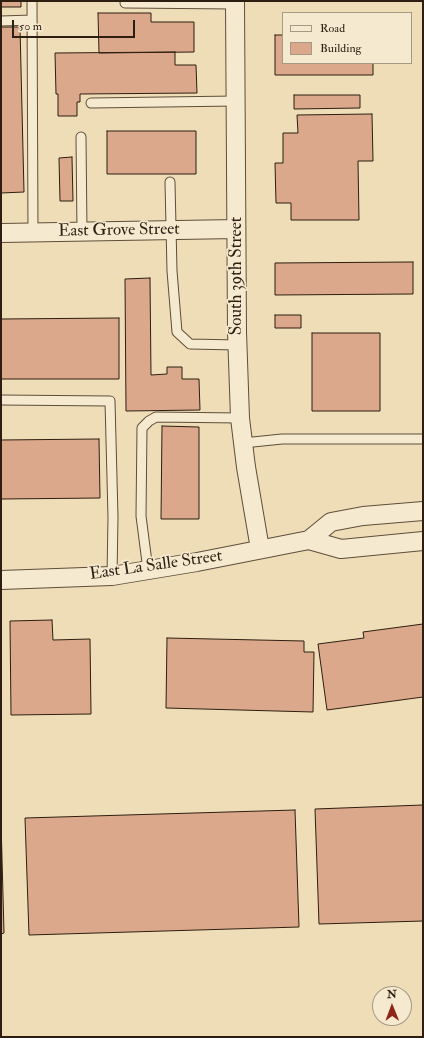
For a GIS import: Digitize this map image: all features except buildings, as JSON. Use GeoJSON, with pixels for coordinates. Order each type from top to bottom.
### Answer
{"type":"FeatureCollection","features":[{"type":"Feature","properties":{"kind":"street","name":"South 39th Street"},"geometry":{"type":"LineString","coordinates":[[235,2],[237,345],[240,418],[260,550]]}},
{"type":"Feature","properties":{"kind":"street","name":"East Grove Street"},"geometry":{"type":"LineString","coordinates":[[1,233],[236,229]]}},
{"type":"Feature","properties":{"kind":"street","name":"East La Salle Street"},"geometry":{"type":"LineString","coordinates":[[309,540],[331,522],[363,516],[423,511]]}},
{"type":"Feature","properties":{"kind":"street","name":"East La Salle Street"},"geometry":{"type":"LineString","coordinates":[[1,580],[112,576],[197,562],[309,540],[341,549],[423,541]]}},
{"type":"Feature","properties":{"kind":"lane"},"geometry":{"type":"LineString","coordinates":[[32,1],[33,233]]}},
{"type":"Feature","properties":{"kind":"lane"},"geometry":{"type":"LineString","coordinates":[[125,3],[235,2]]}},
{"type":"Feature","properties":{"kind":"lane"},"geometry":{"type":"LineString","coordinates":[[1,21],[32,20]]}},
{"type":"Feature","properties":{"kind":"lane"},"geometry":{"type":"LineString","coordinates":[[91,103],[236,102]]}},
{"type":"Feature","properties":{"kind":"lane"},"geometry":{"type":"LineString","coordinates":[[81,137],[82,232]]}},
{"type":"Feature","properties":{"kind":"lane"},"geometry":{"type":"LineString","coordinates":[[170,182],[172,271],[176,332],[190,344],[237,345]]}},
{"type":"Feature","properties":{"kind":"lane"},"geometry":{"type":"LineString","coordinates":[[1,400],[110,401],[113,517],[112,576]]}},
{"type":"Feature","properties":{"kind":"lane"},"geometry":{"type":"LineString","coordinates":[[148,570],[141,516],[142,428],[156,417],[240,418]]}},
{"type":"Feature","properties":{"kind":"lane"},"geometry":{"type":"LineString","coordinates":[[243,443],[282,438],[423,439]]}}]}
